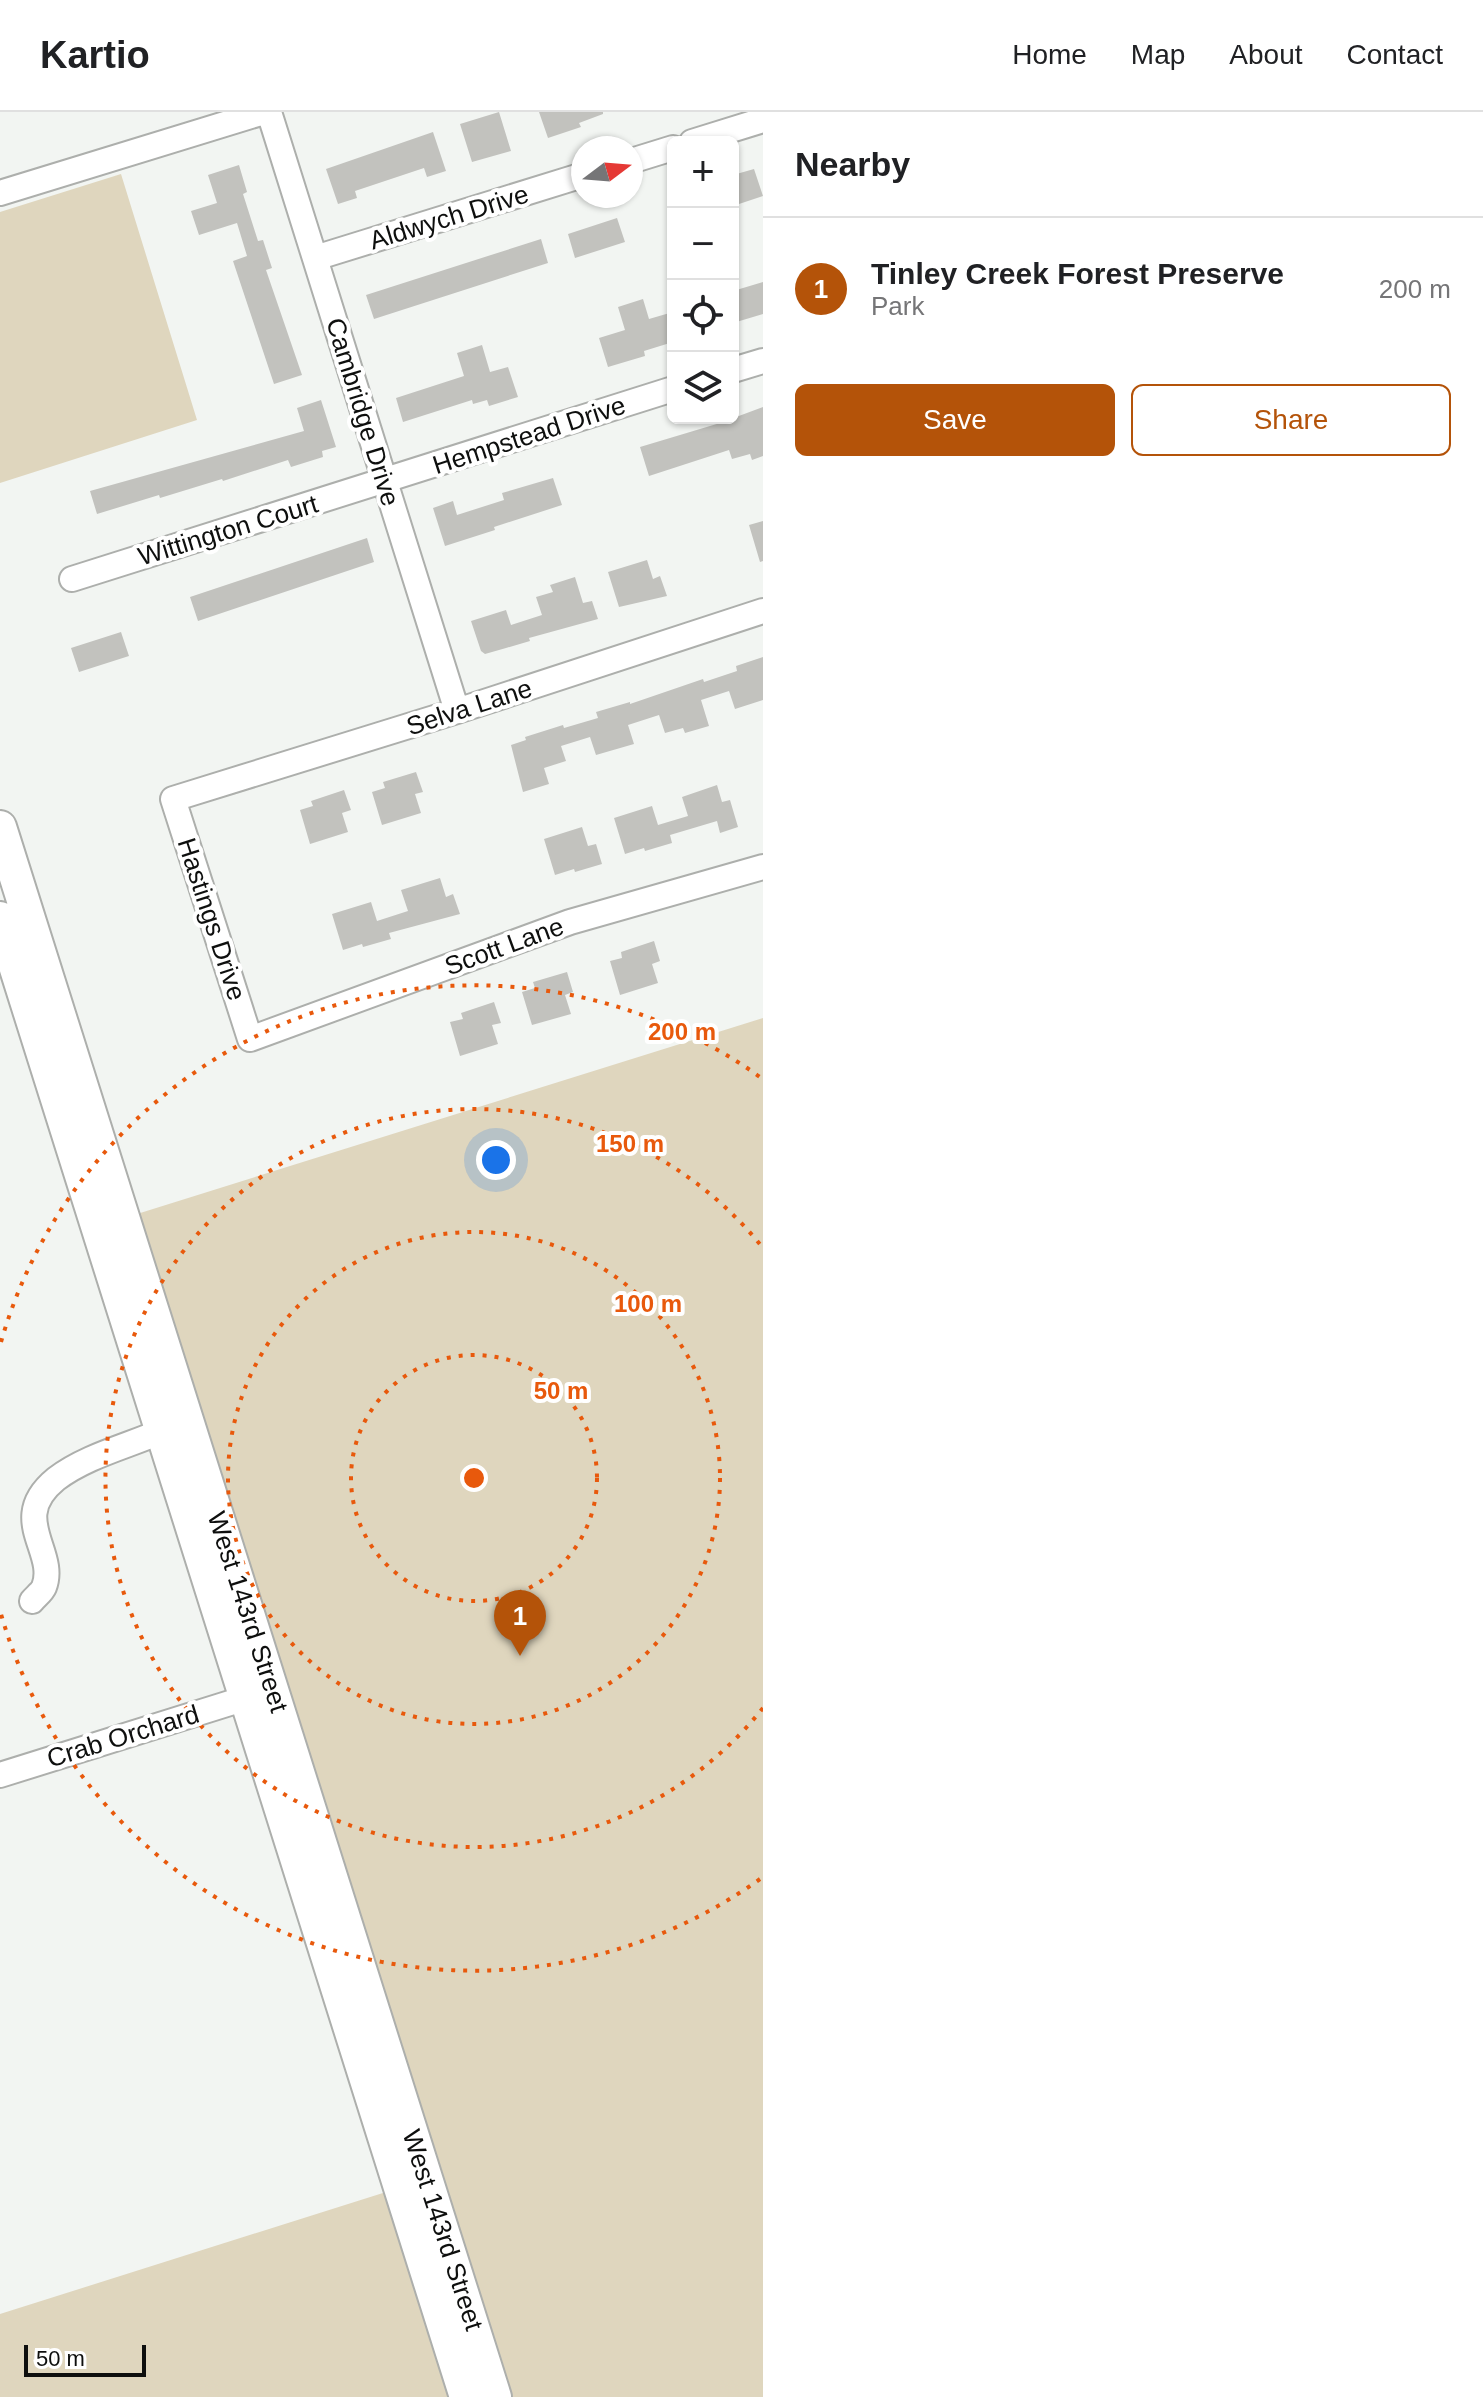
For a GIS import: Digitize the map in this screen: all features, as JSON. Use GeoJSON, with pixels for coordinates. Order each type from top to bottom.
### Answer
{"type":"FeatureCollection","features":[{"type":"Feature","properties":{"kind":"main road","name":"West 143rd Street"},"geometry":{"type":"LineString","coordinates":[[0,827],[9,930],[162,1431],[466,2397]]}},
{"type":"Feature","properties":{"kind":"main road","name":"West 143rd Street"},"geometry":{"type":"LineString","coordinates":[[9,930],[495,2397]]}},
{"type":"Feature","properties":{"kind":"street"},"geometry":{"type":"LineString","coordinates":[[0,193],[267,112]]}},
{"type":"Feature","properties":{"kind":"street","name":"Cambridge Drive"},"geometry":{"type":"LineString","coordinates":[[267,112],[457,711]]}},
{"type":"Feature","properties":{"kind":"street"},"geometry":{"type":"LineString","coordinates":[[711,136],[763,120]]}},
{"type":"Feature","properties":{"kind":"street"},"geometry":{"type":"LineString","coordinates":[[643,157],[667,150]]}},
{"type":"Feature","properties":{"kind":"street","name":"Aldwych Drive"},"geometry":{"type":"LineString","coordinates":[[315,258],[571,179]]}},
{"type":"Feature","properties":{"kind":"street"},"geometry":{"type":"LineString","coordinates":[[739,368],[763,361]]}},
{"type":"Feature","properties":{"kind":"street","name":"Hempstead Drive"},"geometry":{"type":"LineString","coordinates":[[385,481],[667,391]]}},
{"type":"Feature","properties":{"kind":"street","name":"Wittington Court"},"geometry":{"type":"LineString","coordinates":[[72,579],[385,481]]}},
{"type":"Feature","properties":{"kind":"street","name":"Selva Lane"},"geometry":{"type":"LineString","coordinates":[[173,799],[763,611]]}},
{"type":"Feature","properties":{"kind":"street","name":"Hastings Drive"},"geometry":{"type":"LineString","coordinates":[[173,799],[250,1039]]}},
{"type":"Feature","properties":{"kind":"street","name":"Scott Lane"},"geometry":{"type":"LineString","coordinates":[[250,1039],[570,922],[763,867]]}},
{"type":"Feature","properties":{"kind":"street"},"geometry":{"type":"LineString","coordinates":[[32,1601],[44,1587],[45,1565],[35,1528],[35,1506],[53,1482],[72,1468],[162,1431]]}},
{"type":"Feature","properties":{"kind":"street","name":"Crab Orchard"},"geometry":{"type":"LineString","coordinates":[[0,1775],[246,1698]]}},
{"type":"Feature","properties":{"kind":"shaded area"},"geometry":{"type":"Polygon","coordinates":[[[121,174],[197,420],[0,483],[0,212],[121,174]]]}},
{"type":"Feature","properties":{"kind":"shaded area"},"geometry":{"type":"Polygon","coordinates":[[[763,1018],[763,2397],[0,2397],[0,2314],[443,2174],[137,1214],[763,1018]]]}},
{"type":"Feature","properties":{"kind":"building"},"geometry":{"type":"Polygon","coordinates":[[[499,112],[511,151],[472,162],[460,124],[499,112]]]}},
{"type":"Feature","properties":{"kind":"building"},"geometry":{"type":"Polygon","coordinates":[[[539,112],[603,114],[579,123],[581,127],[548,138],[539,112]]]}},
{"type":"Feature","properties":{"kind":"building"},"geometry":{"type":"Polygon","coordinates":[[[433,132],[446,171],[427,177],[424,168],[355,191],[357,198],[338,204],[326,169],[433,132]]]}},
{"type":"Feature","properties":{"kind":"building"},"geometry":{"type":"Polygon","coordinates":[[[239,165],[247,192],[243,194],[258,241],[263,240],[272,268],[266,270],[302,375],[274,384],[233,261],[247,256],[237,223],[199,235],[191,211],[217,203],[208,175],[239,165]]]}},
{"type":"Feature","properties":{"kind":"building"},"geometry":{"type":"Polygon","coordinates":[[[754,169],[763,196],[739,204],[739,173],[754,169]]]}},
{"type":"Feature","properties":{"kind":"building"},"geometry":{"type":"Polygon","coordinates":[[[617,218],[625,242],[575,258],[568,234],[617,218]]]}},
{"type":"Feature","properties":{"kind":"building"},"geometry":{"type":"Polygon","coordinates":[[[541,239],[548,263],[374,319],[366,295],[541,239]]]}},
{"type":"Feature","properties":{"kind":"building"},"geometry":{"type":"Polygon","coordinates":[[[763,282],[763,314],[739,321],[739,289],[763,282]]]}},
{"type":"Feature","properties":{"kind":"building"},"geometry":{"type":"Polygon","coordinates":[[[643,299],[649,319],[667,314],[667,344],[644,351],[645,356],[608,367],[599,338],[625,330],[618,307],[643,299]]]}},
{"type":"Feature","properties":{"kind":"building"},"geometry":{"type":"Polygon","coordinates":[[[482,345],[490,372],[508,367],[518,397],[489,406],[487,400],[473,404],[472,400],[403,422],[396,398],[464,376],[457,353],[482,345]]]}},
{"type":"Feature","properties":{"kind":"building"},"geometry":{"type":"Polygon","coordinates":[[[321,400],[336,447],[322,451],[323,457],[291,467],[288,460],[223,481],[160,498],[159,495],[97,514],[90,491],[304,431],[297,408],[321,400]]]}},
{"type":"Feature","properties":{"kind":"building"},"geometry":{"type":"Polygon","coordinates":[[[763,407],[763,456],[752,460],[750,454],[732,459],[729,450],[649,476],[640,447],[717,424],[739,424],[739,416],[763,407]]]}},
{"type":"Feature","properties":{"kind":"building"},"geometry":{"type":"Polygon","coordinates":[[[553,478],[562,505],[445,546],[433,508],[453,501],[457,515],[504,500],[502,493],[553,478]]]}},
{"type":"Feature","properties":{"kind":"building"},"geometry":{"type":"Polygon","coordinates":[[[763,521],[763,561],[760,562],[749,525],[763,521]]]}},
{"type":"Feature","properties":{"kind":"building"},"geometry":{"type":"Polygon","coordinates":[[[367,538],[374,562],[198,621],[190,597],[367,538]]]}},
{"type":"Feature","properties":{"kind":"building"},"geometry":{"type":"Polygon","coordinates":[[[647,560],[653,579],[660,576],[667,596],[619,607],[608,572],[647,560]]]}},
{"type":"Feature","properties":{"kind":"building"},"geometry":{"type":"Polygon","coordinates":[[[575,577],[583,603],[592,601],[598,619],[485,654],[481,651],[471,621],[506,610],[511,625],[542,615],[536,597],[553,592],[550,585],[575,577]]]}},
{"type":"Feature","properties":{"kind":"building"},"geometry":{"type":"Polygon","coordinates":[[[121,632],[129,656],[79,672],[71,648],[121,632]]]}},
{"type":"Feature","properties":{"kind":"building"},"geometry":{"type":"Polygon","coordinates":[[[763,657],[763,700],[735,709],[729,691],[701,700],[709,726],[685,733],[683,728],[665,733],[659,715],[628,725],[634,744],[596,755],[590,737],[561,746],[566,761],[544,768],[549,784],[523,792],[511,745],[526,740],[525,737],[598,718],[596,712],[703,679],[704,682],[737,671],[736,666],[763,657]]]}},
{"type":"Feature","properties":{"kind":"building"},"geometry":{"type":"Polygon","coordinates":[[[416,772],[423,792],[415,794],[421,813],[382,825],[372,792],[385,788],[383,782],[416,772]]]}},
{"type":"Feature","properties":{"kind":"building"},"geometry":{"type":"Polygon","coordinates":[[[717,785],[722,802],[730,800],[738,827],[720,833],[717,821],[670,835],[672,843],[625,854],[614,818],[652,806],[658,825],[688,816],[682,797],[717,785]]]}},
{"type":"Feature","properties":{"kind":"building"},"geometry":{"type":"Polygon","coordinates":[[[344,790],[351,810],[342,813],[348,832],[310,844],[300,810],[313,806],[311,801],[344,790]]]}},
{"type":"Feature","properties":{"kind":"building"},"geometry":{"type":"Polygon","coordinates":[[[582,827],[588,846],[596,844],[602,864],[555,875],[544,839],[582,827]]]}},
{"type":"Feature","properties":{"kind":"building"},"geometry":{"type":"Polygon","coordinates":[[[440,878],[446,897],[453,894],[460,914],[389,933],[391,939],[343,950],[332,914],[371,902],[377,921],[408,911],[401,890],[440,878]]]}},
{"type":"Feature","properties":{"kind":"building"},"geometry":{"type":"Polygon","coordinates":[[[654,941],[660,961],[652,964],[658,983],[620,995],[610,961],[622,958],[621,952],[654,941]]]}},
{"type":"Feature","properties":{"kind":"building"},"geometry":{"type":"Polygon","coordinates":[[[567,972],[573,992],[565,995],[571,1014],[532,1025],[522,992],[535,988],[533,982],[567,972]]]}},
{"type":"Feature","properties":{"kind":"building"},"geometry":{"type":"Polygon","coordinates":[[[494,1002],[501,1023],[492,1025],[498,1044],[460,1056],[450,1022],[463,1019],[461,1013],[494,1002]]]}},
{"type":"Feature","properties":{"kind":"place","name":"Tinley Creek Forest Preserve"},"geometry":{"type":"Point","coordinates":[520,1656]}}]}
